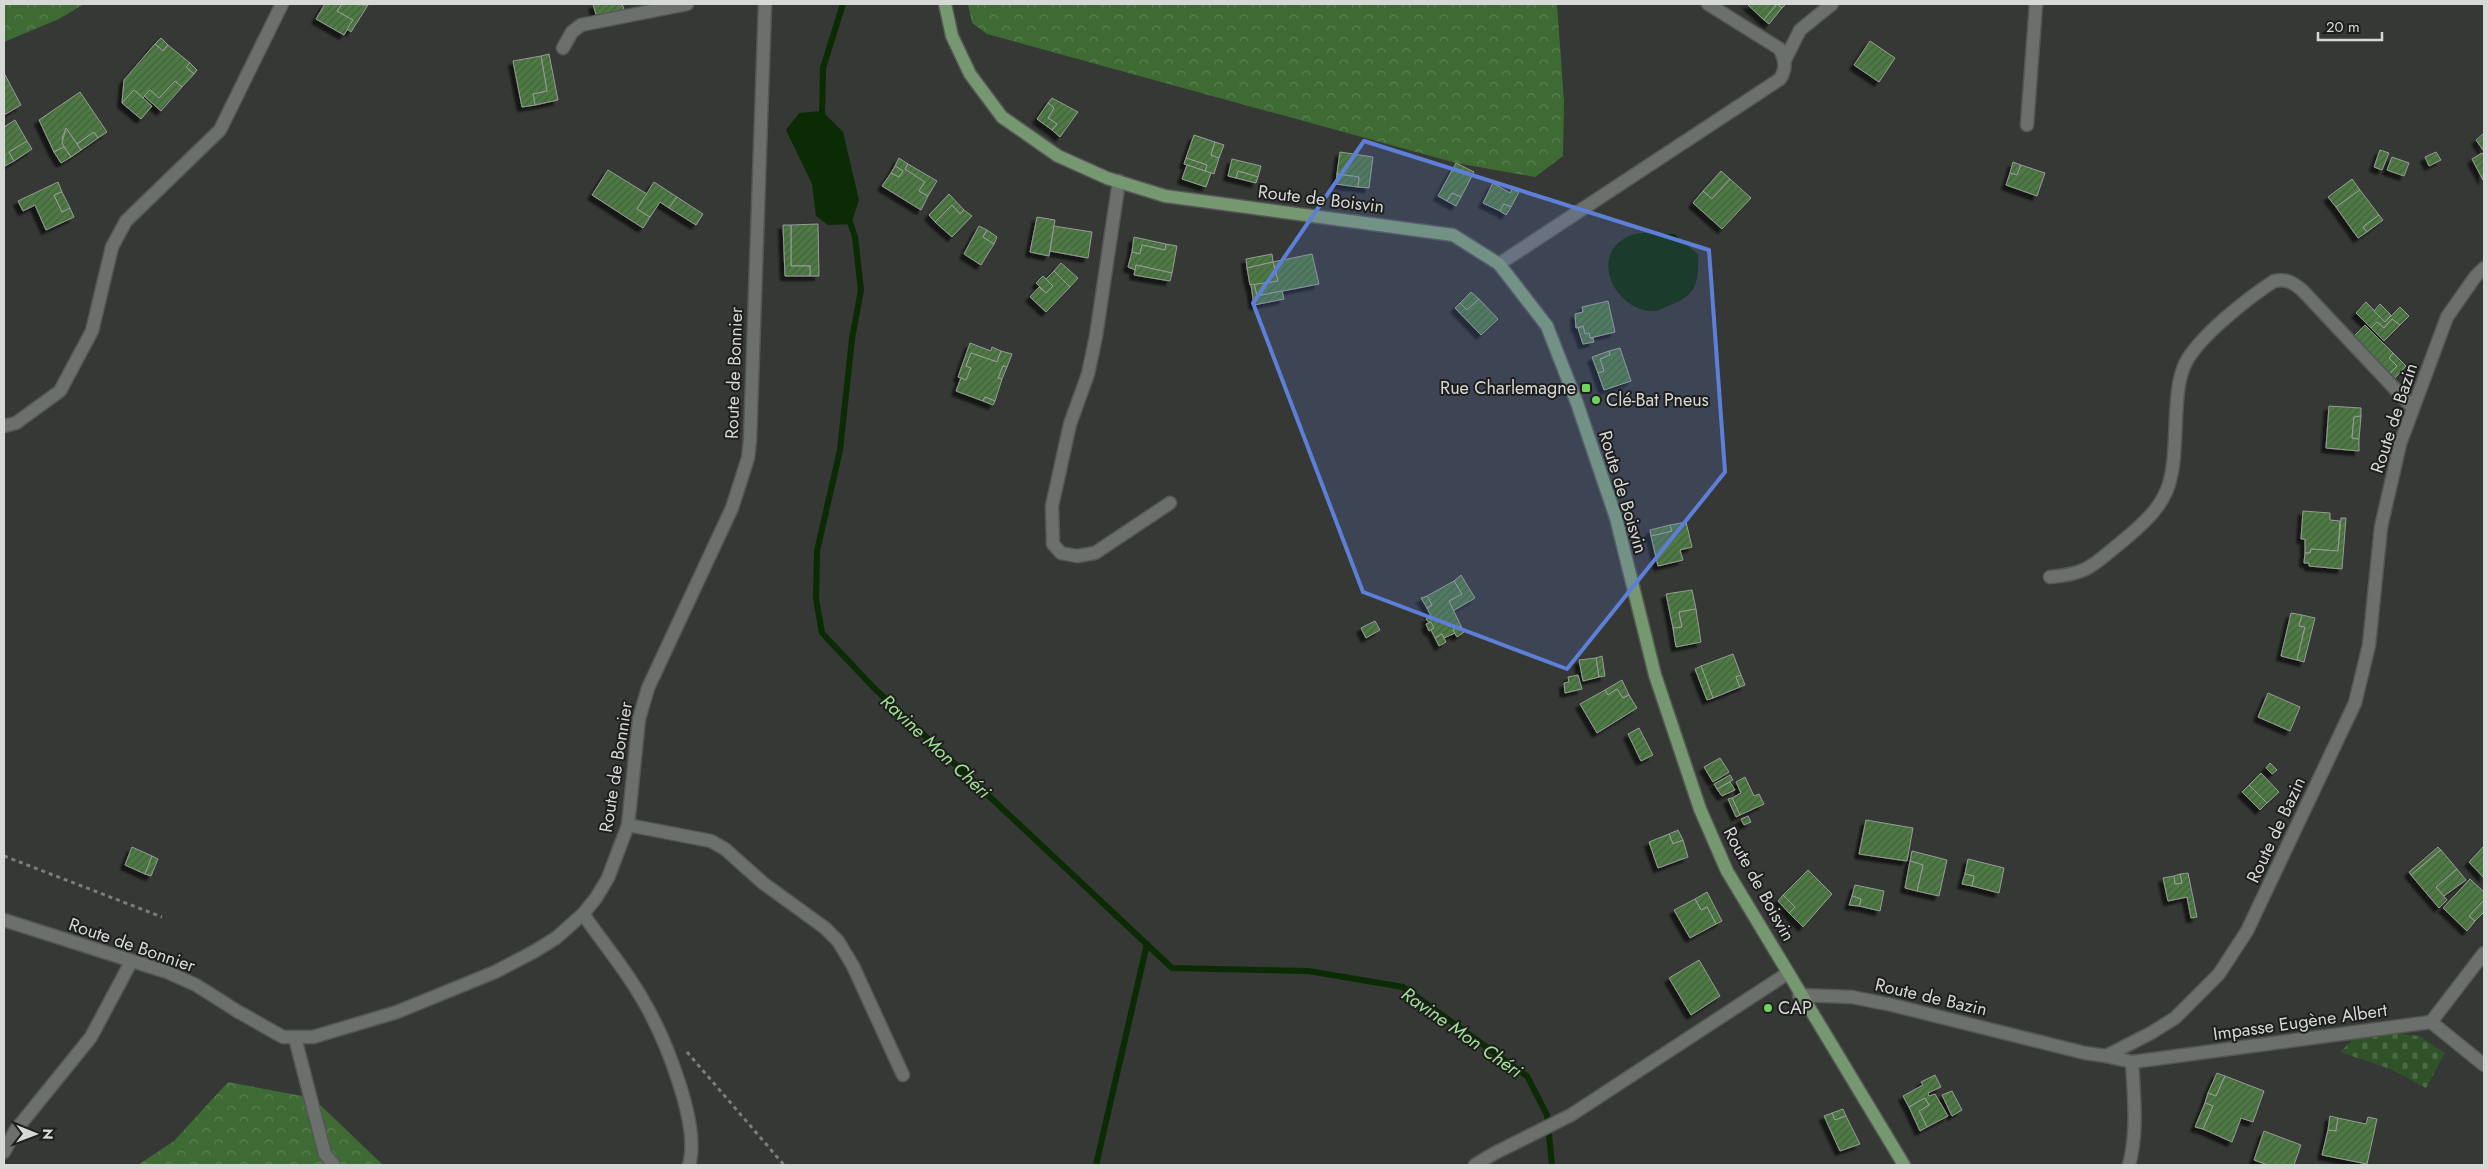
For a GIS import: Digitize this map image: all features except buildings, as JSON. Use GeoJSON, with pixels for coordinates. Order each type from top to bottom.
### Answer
{"type":"FeatureCollection","features":[{"type":"Feature","properties":{"kind":"main road","name":"Route de Boisvin"},"geometry":{"type":"LineString","coordinates":[[945,4],[952,36],[970,74],[1002,117],[1058,156],[1120,181],[1166,196],[1453,235],[1499,264],[1547,326],[1577,404],[1616,518],[1655,675],[1700,809],[1727,870],[1799,995],[1904,1165]]}},
{"type":"Feature","properties":{"kind":"street"},"geometry":{"type":"LineString","coordinates":[[4,426],[16,423],[60,391],[92,331],[112,247],[126,221],[220,130],[282,4]]}},
{"type":"Feature","properties":{"kind":"street"},"geometry":{"type":"LineString","coordinates":[[563,48],[572,32],[581,25],[687,4]]}},
{"type":"Feature","properties":{"kind":"street","name":"Route de Bonnier"},"geometry":{"type":"LineString","coordinates":[[4,920],[167,972],[196,985],[273,1033],[295,1038],[332,1032],[397,1012],[495,972],[556,938],[583,914],[608,878],[628,825],[642,703],[732,508],[748,458],[751,431],[766,4]]}},
{"type":"Feature","properties":{"kind":"street"},"geometry":{"type":"LineString","coordinates":[[1499,264],[1780,79],[1785,71],[1785,60],[1780,49],[1708,4]]}},
{"type":"Feature","properties":{"kind":"street"},"geometry":{"type":"LineString","coordinates":[[1785,60],[1800,30],[1832,4]]}},
{"type":"Feature","properties":{"kind":"street"},"geometry":{"type":"LineString","coordinates":[[2027,124],[2036,4]]}},
{"type":"Feature","properties":{"kind":"street"},"geometry":{"type":"LineString","coordinates":[[1120,181],[1096,336],[1088,374],[1070,424],[1052,506],[1053,544],[1062,553],[1077,556],[1095,553],[1170,503]]}},
{"type":"Feature","properties":{"kind":"street","name":"Route de Bazin"},"geometry":{"type":"LineString","coordinates":[[1799,995],[1852,997],[2085,1053],[2106,1056],[2151,1034],[2175,1018],[2219,974],[2247,932],[2355,703],[2369,645],[2381,527],[2400,444],[2447,317],[2475,277],[2484,268]]}},
{"type":"Feature","properties":{"kind":"street"},"geometry":{"type":"LineString","coordinates":[[2050,578],[2085,572],[2140,528],[2157,509],[2168,492],[2174,472],[2176,405],[2180,380],[2185,365],[2192,353],[2210,333],[2274,281],[2282,279],[2288,281],[2303,291],[2413,408]]}},
{"type":"Feature","properties":{"kind":"street"},"geometry":{"type":"LineString","coordinates":[[628,825],[711,840],[726,849],[763,883],[825,928],[838,941],[853,966],[903,1075]]}},
{"type":"Feature","properties":{"kind":"street"},"geometry":{"type":"LineString","coordinates":[[583,914],[644,1002],[668,1052],[691,1130],[692,1143],[689,1165]]}},
{"type":"Feature","properties":{"kind":"street"},"geometry":{"type":"LineString","coordinates":[[2484,953],[2431,1022],[2484,1065]]}},
{"type":"Feature","properties":{"kind":"street"},"geometry":{"type":"LineString","coordinates":[[4,1152],[15,1131],[91,1037],[131,962]]}},
{"type":"Feature","properties":{"kind":"street"},"geometry":{"type":"LineString","coordinates":[[1475,1165],[1571,1115],[1788,973]]}},
{"type":"Feature","properties":{"kind":"street","name":"Impasse Eugène Albert"},"geometry":{"type":"LineString","coordinates":[[2106,1056],[2132,1062],[2431,1022]]}},
{"type":"Feature","properties":{"kind":"street"},"geometry":{"type":"LineString","coordinates":[[295,1038],[325,1154],[334,1165]]}},
{"type":"Feature","properties":{"kind":"street"},"geometry":{"type":"LineString","coordinates":[[2128,1165],[2134,1147],[2135,1125],[2132,1062]]}},
{"type":"Feature","properties":{"kind":"path"},"geometry":{"type":"LineString","coordinates":[[4,856],[162,917]]}},
{"type":"Feature","properties":{"kind":"path"},"geometry":{"type":"LineString","coordinates":[[682,1046],[784,1165]]}},
{"type":"Feature","properties":{"kind":"highlighted area"},"geometry":{"type":"Polygon","coordinates":[[[1364,141],[1709,250],[1725,472],[1567,669],[1363,592],[1253,303],[1364,141]]]}},
{"type":"Feature","properties":{"kind":"green space"},"geometry":{"type":"Polygon","coordinates":[[[4,4],[84,4],[59,19],[4,42],[4,4]]]}},
{"type":"Feature","properties":{"kind":"green space"},"geometry":{"type":"Polygon","coordinates":[[[968,4],[1557,4],[1564,101],[1563,156],[1535,177],[1456,163],[987,34],[972,23],[968,4]]]}},
{"type":"Feature","properties":{"kind":"green space"},"geometry":{"type":"Polygon","coordinates":[[[2383,1032],[2419,1036],[2445,1053],[2426,1088],[2390,1069],[2340,1052],[2360,1033],[2383,1032]]]}},
{"type":"Feature","properties":{"kind":"green space"},"geometry":{"type":"Polygon","coordinates":[[[228,1082],[313,1098],[383,1165],[138,1165],[174,1141],[228,1082]]]}},
{"type":"Feature","properties":{"kind":"shaded area"},"geometry":{"type":"Polygon","coordinates":[[[822,111],[843,132],[859,200],[851,224],[828,225],[816,216],[812,184],[786,130],[799,113],[822,111]]]}},
{"type":"Feature","properties":{"kind":"shaded area"},"geometry":{"type":"Polygon","coordinates":[[[1636,234],[1674,234],[1698,254],[1697,278],[1692,290],[1681,300],[1654,311],[1638,308],[1626,301],[1610,279],[1608,266],[1611,253],[1618,243],[1636,234]]]}},
{"type":"Feature","properties":{"kind":"waterway","name":"Ravine Mon Chéri"},"geometry":{"type":"LineString","coordinates":[[822,118],[823,68],[843,4]]}},
{"type":"Feature","properties":{"kind":"waterway","name":"Ravine Mon Chéri"},"geometry":{"type":"LineString","coordinates":[[848,216],[855,237],[861,290],[852,339],[840,450],[817,551],[816,599],[822,633],[875,689],[1172,968],[1308,971],[1403,987],[1527,1076],[1547,1115],[1552,1165]]}},
{"type":"Feature","properties":{"kind":"waterway"},"geometry":{"type":"LineString","coordinates":[[1096,1165],[1147,944]]}},
{"type":"Feature","properties":{"kind":"place","name":"Rue Charlemagne"},"geometry":{"type":"Point","coordinates":[1586,388]}},
{"type":"Feature","properties":{"kind":"place","name":"Clé-Bat Pneus"},"geometry":{"type":"Point","coordinates":[1596,400]}},
{"type":"Feature","properties":{"kind":"place","name":"CAP"},"geometry":{"type":"Point","coordinates":[1768,1008]}}]}
